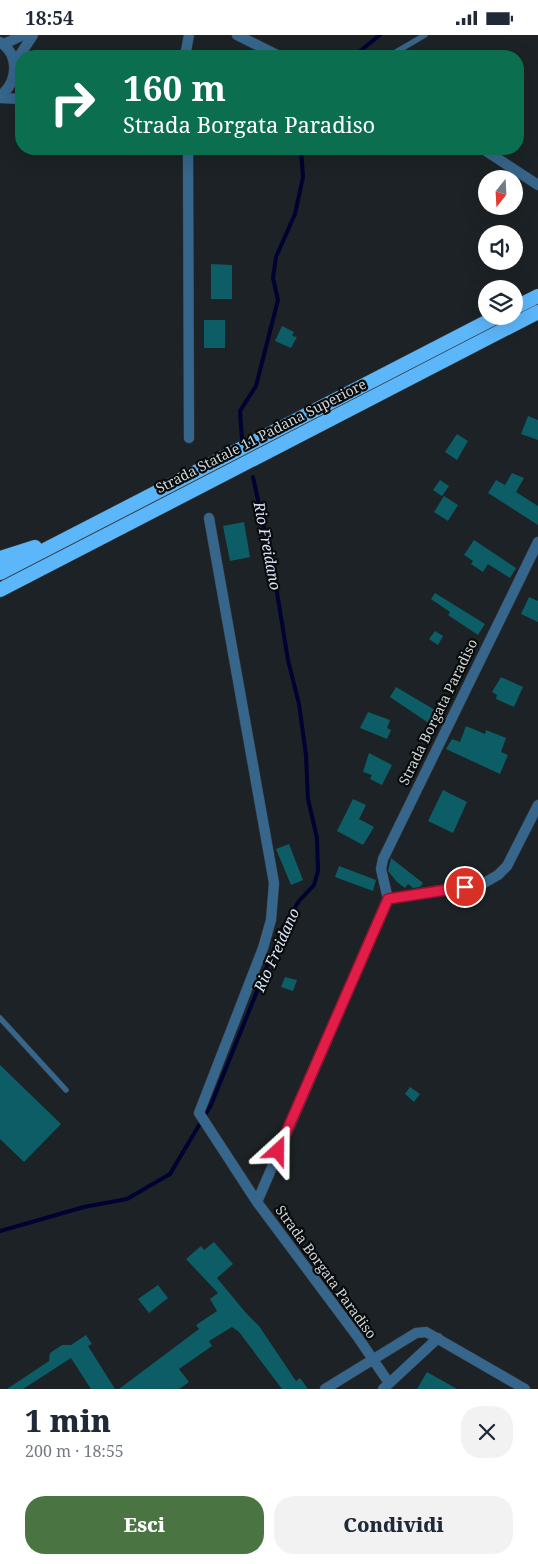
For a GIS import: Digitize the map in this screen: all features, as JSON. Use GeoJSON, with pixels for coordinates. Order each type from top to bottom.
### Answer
{"type":"FeatureCollection","features":[{"type":"Feature","properties":{"kind":"highway"},"geometry":{"type":"LineString","coordinates":[[523,304],[538,296]]}},
{"type":"Feature","properties":{"kind":"highway","name":"Strada Statale 11 Padana Superiore"},"geometry":{"type":"LineString","coordinates":[[0,590],[538,312]]}},
{"type":"Feature","properties":{"kind":"highway","name":"Strada Statale 11 Padana Superiore"},"geometry":{"type":"LineString","coordinates":[[0,573],[74,533],[480,325]]}},
{"type":"Feature","properties":{"kind":"highway"},"geometry":{"type":"LineString","coordinates":[[0,558],[74,533]]}},
{"type":"Feature","properties":{"kind":"street"},"geometry":{"type":"LineString","coordinates":[[15,66],[11,53],[2,43],[23,35]]}},
{"type":"Feature","properties":{"kind":"street"},"geometry":{"type":"LineString","coordinates":[[26,50],[32,35]]}},
{"type":"Feature","properties":{"kind":"street"},"geometry":{"type":"LineString","coordinates":[[186,50],[189,35]]}},
{"type":"Feature","properties":{"kind":"street"},"geometry":{"type":"LineString","coordinates":[[237,35],[267,50]]}},
{"type":"Feature","properties":{"kind":"street"},"geometry":{"type":"LineString","coordinates":[[0,97],[15,76]]}},
{"type":"Feature","properties":{"kind":"street"},"geometry":{"type":"LineString","coordinates":[[0,97],[15,98]]}},
{"type":"Feature","properties":{"kind":"street"},"geometry":{"type":"LineString","coordinates":[[188,155],[189,438]]}},
{"type":"Feature","properties":{"kind":"street"},"geometry":{"type":"LineString","coordinates":[[492,155],[538,185]]}},
{"type":"Feature","properties":{"kind":"street"},"geometry":{"type":"LineString","coordinates":[[209,518],[274,883],[272,920],[263,948],[199,1113],[257,1201]]}},
{"type":"Feature","properties":{"kind":"street","name":"Strada Borgata Paradiso"},"geometry":{"type":"LineString","coordinates":[[438,1338],[386,1386],[357,1336],[257,1201],[388,899],[381,869],[382,859],[538,542]]}},
{"type":"Feature","properties":{"kind":"street"},"geometry":{"type":"LineString","coordinates":[[388,899],[484,883],[498,875],[506,866],[538,805]]}},
{"type":"Feature","properties":{"kind":"street"},"geometry":{"type":"LineString","coordinates":[[325,1389],[416,1333],[426,1332],[524,1389]]}},
{"type":"Feature","properties":{"kind":"lane"},"geometry":{"type":"LineString","coordinates":[[399,50],[425,35]]}},
{"type":"Feature","properties":{"kind":"lane"},"geometry":{"type":"LineString","coordinates":[[0,1018],[66,1090]]}},
{"type":"Feature","properties":{"kind":"building"},"geometry":{"type":"Polygon","coordinates":[[[211,264],[232,265],[232,299],[211,299],[211,264]]]}},
{"type":"Feature","properties":{"kind":"building"},"geometry":{"type":"Polygon","coordinates":[[[204,320],[225,320],[225,348],[204,348],[204,320]]]}},
{"type":"Feature","properties":{"kind":"building"},"geometry":{"type":"Polygon","coordinates":[[[282,326],[294,332],[292,336],[297,337],[291,348],[275,341],[282,326]]]}},
{"type":"Feature","properties":{"kind":"building"},"geometry":{"type":"Polygon","coordinates":[[[528,416],[538,420],[538,440],[521,434],[528,416]]]}},
{"type":"Feature","properties":{"kind":"building"},"geometry":{"type":"Polygon","coordinates":[[[457,434],[468,441],[457,460],[445,452],[457,434]]]}},
{"type":"Feature","properties":{"kind":"building"},"geometry":{"type":"Polygon","coordinates":[[[512,473],[524,478],[516,492],[538,506],[538,525],[488,493],[496,480],[505,485],[512,473]]]}},
{"type":"Feature","properties":{"kind":"building"},"geometry":{"type":"Polygon","coordinates":[[[440,480],[449,486],[442,496],[433,490],[440,480]]]}},
{"type":"Feature","properties":{"kind":"building"},"geometry":{"type":"Polygon","coordinates":[[[444,496],[458,505],[448,521],[434,512],[444,496]]]}},
{"type":"Feature","properties":{"kind":"building"},"geometry":{"type":"Polygon","coordinates":[[[244,522],[250,557],[230,561],[223,526],[244,522]]]}},
{"type":"Feature","properties":{"kind":"building"},"geometry":{"type":"Polygon","coordinates":[[[474,540],[516,568],[510,578],[488,564],[483,572],[471,564],[473,561],[464,555],[474,540]]]}},
{"type":"Feature","properties":{"kind":"building"},"geometry":{"type":"Polygon","coordinates":[[[435,593],[485,624],[478,635],[448,615],[450,612],[431,599],[435,593]]]}},
{"type":"Feature","properties":{"kind":"building"},"geometry":{"type":"Polygon","coordinates":[[[529,597],[538,601],[538,622],[521,614],[529,597]]]}},
{"type":"Feature","properties":{"kind":"building"},"geometry":{"type":"Polygon","coordinates":[[[435,631],[443,636],[438,645],[429,639],[435,631]]]}},
{"type":"Feature","properties":{"kind":"building"},"geometry":{"type":"Polygon","coordinates":[[[501,677],[523,687],[514,707],[496,699],[497,695],[492,692],[501,677]]]}},
{"type":"Feature","properties":{"kind":"building"},"geometry":{"type":"Polygon","coordinates":[[[396,687],[440,713],[433,726],[390,697],[396,687]]]}},
{"type":"Feature","properties":{"kind":"building"},"geometry":{"type":"Polygon","coordinates":[[[368,712],[390,720],[387,728],[391,730],[387,739],[360,728],[368,712]]]}},
{"type":"Feature","properties":{"kind":"building"},"geometry":{"type":"Polygon","coordinates":[[[466,726],[485,734],[486,730],[506,738],[501,752],[508,755],[500,774],[446,749],[452,739],[460,742],[466,726]]]}},
{"type":"Feature","properties":{"kind":"building"},"geometry":{"type":"Polygon","coordinates":[[[369,753],[392,765],[382,785],[370,779],[372,775],[363,772],[369,753]]]}},
{"type":"Feature","properties":{"kind":"building"},"geometry":{"type":"Polygon","coordinates":[[[443,790],[467,802],[453,833],[428,821],[443,790]]]}},
{"type":"Feature","properties":{"kind":"building"},"geometry":{"type":"Polygon","coordinates":[[[353,799],[366,805],[359,819],[374,827],[363,845],[337,831],[353,799]]]}},
{"type":"Feature","properties":{"kind":"building"},"geometry":{"type":"Polygon","coordinates":[[[289,844],[303,880],[291,885],[276,849],[289,844]]]}},
{"type":"Feature","properties":{"kind":"building"},"geometry":{"type":"Polygon","coordinates":[[[391,858],[423,883],[420,887],[413,888],[408,884],[405,888],[397,882],[388,871],[391,858]]]}},
{"type":"Feature","properties":{"kind":"building"},"geometry":{"type":"Polygon","coordinates":[[[339,866],[376,880],[373,891],[335,877],[339,866]]]}},
{"type":"Feature","properties":{"kind":"building"},"geometry":{"type":"Polygon","coordinates":[[[285,977],[297,980],[293,991],[281,987],[285,977]]]}},
{"type":"Feature","properties":{"kind":"building"},"geometry":{"type":"Polygon","coordinates":[[[0,1065],[61,1124],[24,1162],[0,1139],[0,1065]]]}},
{"type":"Feature","properties":{"kind":"building"},"geometry":{"type":"Polygon","coordinates":[[[410,1087],[420,1094],[414,1102],[405,1094],[410,1087]]]}},
{"type":"Feature","properties":{"kind":"building"},"geometry":{"type":"Polygon","coordinates":[[[214,1242],[233,1264],[217,1278],[259,1326],[296,1381],[300,1378],[308,1389],[282,1389],[239,1332],[232,1327],[209,1341],[212,1346],[179,1369],[189,1382],[179,1389],[119,1389],[199,1329],[196,1325],[217,1311],[210,1299],[218,1293],[186,1259],[201,1246],[204,1250],[214,1242]]]}},
{"type":"Feature","properties":{"kind":"building"},"geometry":{"type":"Polygon","coordinates":[[[158,1285],[168,1298],[149,1313],[138,1299],[158,1285]]]}},
{"type":"Feature","properties":{"kind":"building"},"geometry":{"type":"Polygon","coordinates":[[[86,1335],[92,1344],[88,1346],[115,1389],[91,1389],[71,1358],[23,1389],[7,1389],[49,1361],[50,1353],[62,1345],[71,1345],[86,1335]]]}},
{"type":"Feature","properties":{"kind":"building"},"geometry":{"type":"Polygon","coordinates":[[[427,1372],[457,1389],[417,1389],[427,1372]]]}},
{"type":"Feature","properties":{"kind":"waterway","name":"Rio Freidano"},"geometry":{"type":"LineString","coordinates":[[361,50],[380,35]]}},
{"type":"Feature","properties":{"kind":"waterway","name":"Rio Freidano"},"geometry":{"type":"LineString","coordinates":[[242,439],[240,411],[256,386],[278,300],[273,278],[276,257],[295,214],[303,177],[301,155]]}},
{"type":"Feature","properties":{"kind":"waterway","name":"Rio Freidano"},"geometry":{"type":"LineString","coordinates":[[0,1231],[84,1207],[127,1199],[170,1174],[211,1105],[283,927],[299,901],[314,885],[318,871],[317,838],[308,799],[306,755],[299,704],[288,660],[273,568],[253,477]]}},
{"type":"Feature","properties":{"kind":"route"},"geometry":{"type":"LineString","coordinates":[[278,1151],[388,899],[465,887]]}}]}
